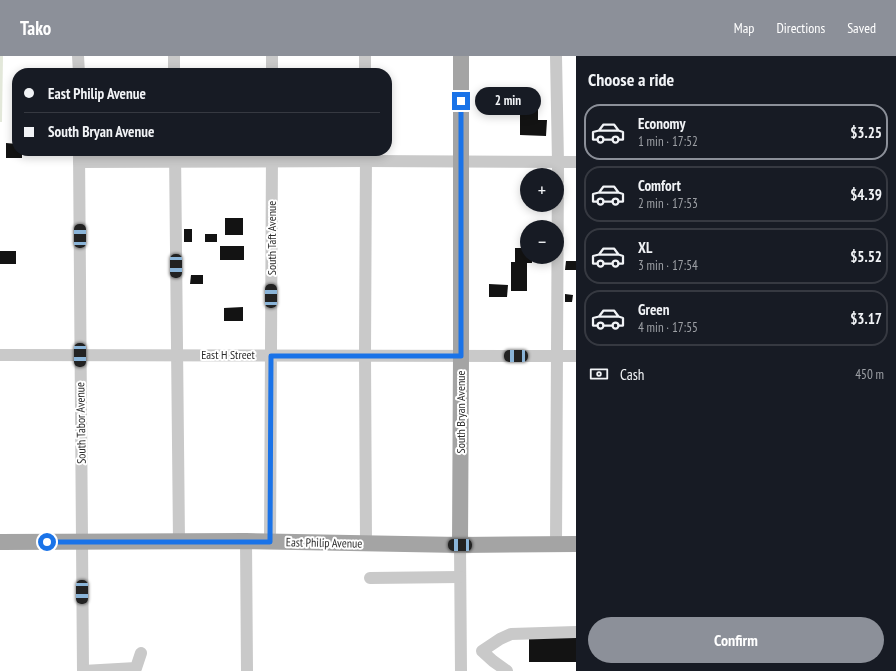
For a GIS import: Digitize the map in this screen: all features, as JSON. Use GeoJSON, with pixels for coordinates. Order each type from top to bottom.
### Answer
{"type":"FeatureCollection","features":[{"type":"Feature","properties":{"kind":"main road","name":"South Bryan Avenue"},"geometry":{"type":"LineString","coordinates":[[460,545],[461,56]]}},
{"type":"Feature","properties":{"kind":"main road","name":"East Philip Avenue"},"geometry":{"type":"LineString","coordinates":[[0,542],[246,541],[460,545],[576,544]]}},
{"type":"Feature","properties":{"kind":"street"},"geometry":{"type":"LineString","coordinates":[[78,56],[78,68]]}},
{"type":"Feature","properties":{"kind":"street"},"geometry":{"type":"LineString","coordinates":[[174,56],[174,68]]}},
{"type":"Feature","properties":{"kind":"street"},"geometry":{"type":"LineString","coordinates":[[272,56],[272,68]]}},
{"type":"Feature","properties":{"kind":"street"},"geometry":{"type":"LineString","coordinates":[[365,56],[365,68]]}},
{"type":"Feature","properties":{"kind":"street"},"geometry":{"type":"LineString","coordinates":[[556,56],[558,162],[556,544]]}},
{"type":"Feature","properties":{"kind":"street","name":"South Taft Avenue"},"geometry":{"type":"LineString","coordinates":[[270,542],[272,156]]}},
{"type":"Feature","properties":{"kind":"street"},"geometry":{"type":"LineString","coordinates":[[366,156],[366,543]]}},
{"type":"Feature","properties":{"kind":"street"},"geometry":{"type":"LineString","coordinates":[[79,157],[366,156],[461,161],[576,162]]}},
{"type":"Feature","properties":{"kind":"street","name":"South Tabor Avenue"},"geometry":{"type":"LineString","coordinates":[[79,157],[83,671]]}},
{"type":"Feature","properties":{"kind":"street"},"geometry":{"type":"LineString","coordinates":[[175,157],[179,541]]}},
{"type":"Feature","properties":{"kind":"street","name":"East H Street"},"geometry":{"type":"LineString","coordinates":[[0,355],[576,356]]}},
{"type":"Feature","properties":{"kind":"street"},"geometry":{"type":"LineString","coordinates":[[246,541],[247,671]]}},
{"type":"Feature","properties":{"kind":"street","name":"South Bryan Avenue"},"geometry":{"type":"LineString","coordinates":[[460,545],[461,671]]}},
{"type":"Feature","properties":{"kind":"street"},"geometry":{"type":"LineString","coordinates":[[370,578],[460,577]]}},
{"type":"Feature","properties":{"kind":"street"},"geometry":{"type":"LineString","coordinates":[[461,651],[482,651],[500,639],[511,634],[576,632]]}},
{"type":"Feature","properties":{"kind":"street"},"geometry":{"type":"LineString","coordinates":[[482,651],[507,671]]}},
{"type":"Feature","properties":{"kind":"street"},"geometry":{"type":"LineString","coordinates":[[83,671],[136,668],[141,653]]}},
{"type":"Feature","properties":{"kind":"shaded area"},"geometry":{"type":"Polygon","coordinates":[[[0,56],[3,56],[2,122],[0,122],[0,56]]]}},
{"type":"Feature","properties":{"kind":"building"},"geometry":{"type":"Polygon","coordinates":[[[520,109],[538,109],[538,120],[547,120],[546,136],[520,135],[520,109]]]}},
{"type":"Feature","properties":{"kind":"building"},"geometry":{"type":"Polygon","coordinates":[[[6,143],[12,144],[12,156],[22,156],[22,158],[6,158],[6,143]]]}},
{"type":"Feature","properties":{"kind":"building"},"geometry":{"type":"Polygon","coordinates":[[[225,218],[243,218],[243,235],[225,235],[225,218]]]}},
{"type":"Feature","properties":{"kind":"building"},"geometry":{"type":"Polygon","coordinates":[[[184,229],[192,229],[192,242],[184,242],[184,229]]]}},
{"type":"Feature","properties":{"kind":"building"},"geometry":{"type":"Polygon","coordinates":[[[205,234],[217,234],[217,242],[205,242],[205,234]]]}},
{"type":"Feature","properties":{"kind":"building"},"geometry":{"type":"Polygon","coordinates":[[[220,246],[244,246],[244,260],[220,260],[220,246]]]}},
{"type":"Feature","properties":{"kind":"building"},"geometry":{"type":"Polygon","coordinates":[[[515,248],[520,248],[520,264],[527,264],[527,291],[511,291],[511,262],[515,262],[515,248]]]}},
{"type":"Feature","properties":{"kind":"building"},"geometry":{"type":"Polygon","coordinates":[[[0,251],[16,251],[16,264],[0,264],[0,251]]]}},
{"type":"Feature","properties":{"kind":"building"},"geometry":{"type":"Polygon","coordinates":[[[566,261],[576,261],[576,270],[565,270],[566,261]]]}},
{"type":"Feature","properties":{"kind":"building"},"geometry":{"type":"Polygon","coordinates":[[[191,275],[203,275],[203,284],[190,284],[191,275]]]}},
{"type":"Feature","properties":{"kind":"building"},"geometry":{"type":"Polygon","coordinates":[[[489,284],[508,285],[507,297],[489,297],[489,284]]]}},
{"type":"Feature","properties":{"kind":"building"},"geometry":{"type":"Polygon","coordinates":[[[565,294],[573,295],[572,302],[565,302],[565,294]]]}},
{"type":"Feature","properties":{"kind":"building"},"geometry":{"type":"Polygon","coordinates":[[[243,307],[243,321],[224,321],[224,308],[243,307]]]}},
{"type":"Feature","properties":{"kind":"building"},"geometry":{"type":"Polygon","coordinates":[[[529,635],[576,635],[576,662],[529,662],[529,635]]]}},
{"type":"Feature","properties":{"kind":"route"},"geometry":{"type":"LineString","coordinates":[[47,542],[270,542],[271,356],[461,356],[461,101]]}}]}
